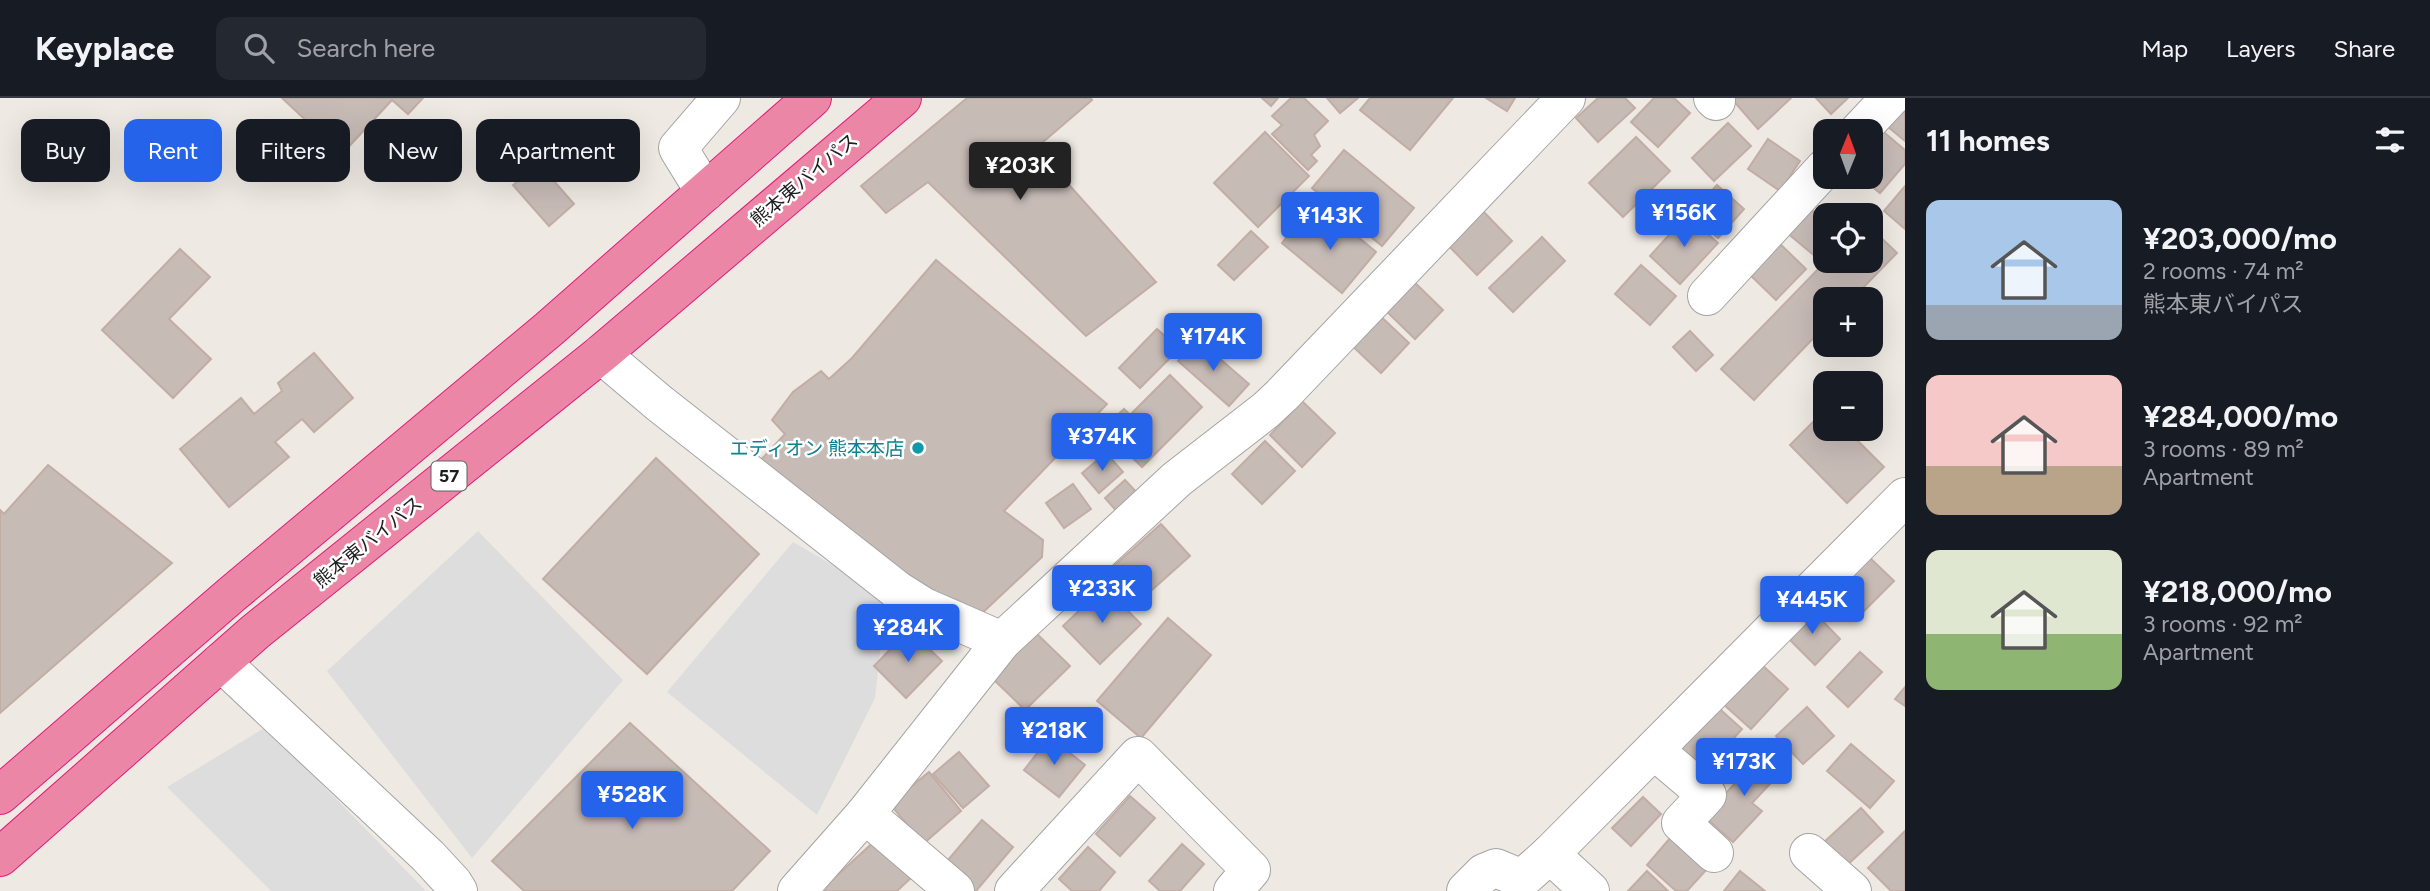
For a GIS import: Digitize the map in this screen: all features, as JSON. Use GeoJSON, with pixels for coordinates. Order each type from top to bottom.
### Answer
{"type":"FeatureCollection","features":[{"type":"Feature","properties":{"kind":"highway","name":"57"},"geometry":{"type":"LineString","coordinates":[[0,795],[231,595],[549,329],[812,98]]}},
{"type":"Feature","properties":{"kind":"highway","name":"熊本東バイパス"},"geometry":{"type":"LineString","coordinates":[[0,857],[255,632],[601,354],[902,98]]}},
{"type":"Feature","properties":{"kind":"street"},"geometry":{"type":"LineString","coordinates":[[705,192],[678,148],[722,98]]}},
{"type":"Feature","properties":{"kind":"street"},"geometry":{"type":"LineString","coordinates":[[797,891],[865,814],[1002,641],[1178,479],[1282,395],[1566,98]]}},
{"type":"Feature","properties":{"kind":"street"},"geometry":{"type":"LineString","coordinates":[[1870,119],[1890,98]]}},
{"type":"Feature","properties":{"kind":"street"},"geometry":{"type":"LineString","coordinates":[[1707,296],[1813,181]]}},
{"type":"Feature","properties":{"kind":"street"},"geometry":{"type":"LineString","coordinates":[[601,354],[659,403],[897,590],[924,607],[1002,641]]}},
{"type":"Feature","properties":{"kind":"street"},"geometry":{"type":"LineString","coordinates":[[1466,891],[1484,873],[1496,867],[1522,879],[1550,854],[1905,497]]}},
{"type":"Feature","properties":{"kind":"street"},"geometry":{"type":"LineString","coordinates":[[221,662],[428,856],[458,891]]}},
{"type":"Feature","properties":{"kind":"street"},"geometry":{"type":"LineString","coordinates":[[1654,750],[1707,795],[1681,823],[1714,853]]}},
{"type":"Feature","properties":{"kind":"street"},"geometry":{"type":"LineString","coordinates":[[1014,891],[1138,756],[1253,884]]}},
{"type":"Feature","properties":{"kind":"street"},"geometry":{"type":"LineString","coordinates":[[865,814],[956,891]]}},
{"type":"Feature","properties":{"kind":"street"},"geometry":{"type":"LineString","coordinates":[[1809,853],[1852,891]]}},
{"type":"Feature","properties":{"kind":"street"},"geometry":{"type":"LineString","coordinates":[[1550,854],[1590,891]]}},
{"type":"Feature","properties":{"kind":"shaded area"},"geometry":{"type":"Polygon","coordinates":[[[478,531],[623,680],[472,858],[327,671],[478,531]]]}},
{"type":"Feature","properties":{"kind":"shaded area"},"geometry":{"type":"Polygon","coordinates":[[[793,542],[886,596],[875,698],[817,815],[667,692],[793,542]]]}},
{"type":"Feature","properties":{"kind":"shaded area"},"geometry":{"type":"Polygon","coordinates":[[[266,727],[425,891],[271,891],[167,787],[266,727]]]}},
{"type":"Feature","properties":{"kind":"building"},"geometry":{"type":"Polygon","coordinates":[[[282,98],[423,98],[408,114],[392,100],[374,119],[364,119],[364,130],[350,145],[350,119],[304,119],[282,98]]]}},
{"type":"Feature","properties":{"kind":"building"},"geometry":{"type":"Polygon","coordinates":[[[967,98],[1092,100],[1036,148],[1156,282],[1086,336],[928,182],[886,213],[861,186],[967,98]]]}},
{"type":"Feature","properties":{"kind":"building"},"geometry":{"type":"Polygon","coordinates":[[[1262,98],[1278,98],[1271,106],[1262,98]]]}},
{"type":"Feature","properties":{"kind":"building"},"geometry":{"type":"Polygon","coordinates":[[[1291,98],[1304,98],[1328,121],[1314,135],[1320,146],[1311,155],[1317,161],[1308,170],[1272,134],[1282,125],[1272,116],[1291,98]]]}},
{"type":"Feature","properties":{"kind":"building"},"geometry":{"type":"Polygon","coordinates":[[[1327,98],[1358,98],[1340,113],[1327,98]]]}},
{"type":"Feature","properties":{"kind":"building"},"geometry":{"type":"Polygon","coordinates":[[[1370,98],[1453,98],[1410,150],[1360,110],[1370,98]]]}},
{"type":"Feature","properties":{"kind":"building"},"geometry":{"type":"Polygon","coordinates":[[[1486,98],[1515,98],[1507,111],[1486,98]]]}},
{"type":"Feature","properties":{"kind":"building"},"geometry":{"type":"Polygon","coordinates":[[[1598,98],[1625,98],[1635,108],[1598,142],[1576,118],[1598,98]]]}},
{"type":"Feature","properties":{"kind":"building"},"geometry":{"type":"Polygon","coordinates":[[[1654,98],[1674,98],[1690,113],[1658,147],[1631,122],[1654,98]]]}},
{"type":"Feature","properties":{"kind":"building"},"geometry":{"type":"Polygon","coordinates":[[[1731,98],[1791,98],[1758,129],[1731,98]]]}},
{"type":"Feature","properties":{"kind":"building"},"geometry":{"type":"Polygon","coordinates":[[[1816,98],[1848,98],[1831,114],[1816,98]]]}},
{"type":"Feature","properties":{"kind":"building"},"geometry":{"type":"Polygon","coordinates":[[[1905,98],[1905,141],[1883,121],[1905,98]]]}},
{"type":"Feature","properties":{"kind":"building"},"geometry":{"type":"Polygon","coordinates":[[[1728,123],[1751,146],[1714,181],[1692,158],[1728,123]]]}},
{"type":"Feature","properties":{"kind":"building"},"geometry":{"type":"Polygon","coordinates":[[[1265,132],[1309,176],[1258,227],[1214,183],[1265,132]]]}},
{"type":"Feature","properties":{"kind":"building"},"geometry":{"type":"Polygon","coordinates":[[[1883,132],[1905,150],[1905,164],[1880,193],[1875,189],[1883,189],[1883,132]]]}},
{"type":"Feature","properties":{"kind":"building"},"geometry":{"type":"Polygon","coordinates":[[[1636,137],[1670,171],[1623,217],[1589,183],[1636,137]]]}},
{"type":"Feature","properties":{"kind":"building"},"geometry":{"type":"Polygon","coordinates":[[[1768,139],[1800,161],[1780,191],[1748,169],[1768,139]]]}},
{"type":"Feature","properties":{"kind":"building"},"geometry":{"type":"Polygon","coordinates":[[[1344,150],[1414,208],[1382,246],[1312,188],[1344,150]]]}},
{"type":"Feature","properties":{"kind":"building"},"geometry":{"type":"Polygon","coordinates":[[[517,182],[555,182],[574,204],[549,226],[513,185],[517,182]]]}},
{"type":"Feature","properties":{"kind":"building"},"geometry":{"type":"Polygon","coordinates":[[[1717,185],[1744,209],[1718,238],[1691,214],[1717,185]]]}},
{"type":"Feature","properties":{"kind":"building"},"geometry":{"type":"Polygon","coordinates":[[[1905,186],[1905,229],[1884,211],[1905,186]]]}},
{"type":"Feature","properties":{"kind":"building"},"geometry":{"type":"Polygon","coordinates":[[[1476,204],[1512,241],[1477,275],[1441,238],[1476,204]]]}},
{"type":"Feature","properties":{"kind":"building"},"geometry":{"type":"Polygon","coordinates":[[[1806,205],[1813,211],[1813,254],[1785,231],[1806,205]]]}},
{"type":"Feature","properties":{"kind":"building"},"geometry":{"type":"Polygon","coordinates":[[[1687,215],[1718,243],[1680,284],[1650,256],[1687,215]]]}},
{"type":"Feature","properties":{"kind":"building"},"geometry":{"type":"Polygon","coordinates":[[[1302,218],[1321,235],[1335,218],[1376,252],[1342,293],[1282,243],[1302,218]]]}},
{"type":"Feature","properties":{"kind":"building"},"geometry":{"type":"Polygon","coordinates":[[[1251,231],[1268,247],[1234,280],[1218,265],[1251,231]]]}},
{"type":"Feature","properties":{"kind":"building"},"geometry":{"type":"Polygon","coordinates":[[[1542,237],[1565,261],[1513,312],[1489,288],[1542,237]]]}},
{"type":"Feature","properties":{"kind":"building"},"geometry":{"type":"Polygon","coordinates":[[[1776,240],[1806,269],[1776,300],[1746,271],[1776,240]]]}},
{"type":"Feature","properties":{"kind":"building"},"geometry":{"type":"Polygon","coordinates":[[[1883,240],[1897,253],[1883,267],[1883,240]]]}},
{"type":"Feature","properties":{"kind":"building"},"geometry":{"type":"Polygon","coordinates":[[[180,249],[210,277],[169,319],[211,359],[173,398],[102,330],[180,249]]]}},
{"type":"Feature","properties":{"kind":"building","name":"エディオン 熊本本店"},"geometry":{"type":"Polygon","coordinates":[[[936,260],[1107,404],[1004,511],[1043,540],[1042,557],[979,616],[907,588],[758,463],[785,434],[772,420],[793,392],[821,371],[829,379],[852,358],[936,260]]]}},
{"type":"Feature","properties":{"kind":"building"},"geometry":{"type":"Polygon","coordinates":[[[1641,265],[1676,296],[1650,325],[1615,294],[1641,265]]]}},
{"type":"Feature","properties":{"kind":"building"},"geometry":{"type":"Polygon","coordinates":[[[1814,273],[1877,273],[1864,287],[1813,287],[1813,339],[1754,400],[1721,369],[1814,273]]]}},
{"type":"Feature","properties":{"kind":"building"},"geometry":{"type":"Polygon","coordinates":[[[1407,275],[1443,310],[1415,339],[1379,304],[1407,275]]]}},
{"type":"Feature","properties":{"kind":"building"},"geometry":{"type":"Polygon","coordinates":[[[1375,311],[1409,343],[1381,373],[1347,341],[1375,311]]]}},
{"type":"Feature","properties":{"kind":"building"},"geometry":{"type":"Polygon","coordinates":[[[1157,329],[1179,349],[1140,388],[1119,368],[1157,329]]]}},
{"type":"Feature","properties":{"kind":"building"},"geometry":{"type":"Polygon","coordinates":[[[1690,331],[1713,355],[1696,371],[1673,347],[1690,331]]]}},
{"type":"Feature","properties":{"kind":"building"},"geometry":{"type":"Polygon","coordinates":[[[1197,339],[1249,384],[1229,406],[1178,361],[1197,339]]]}},
{"type":"Feature","properties":{"kind":"building"},"geometry":{"type":"Polygon","coordinates":[[[314,353],[353,398],[314,432],[302,419],[275,442],[289,457],[229,507],[180,449],[241,398],[254,414],[282,391],[278,383],[314,353]]]}},
{"type":"Feature","properties":{"kind":"building"},"geometry":{"type":"Polygon","coordinates":[[[1170,375],[1202,407],[1142,467],[1103,429],[1124,409],[1130,415],[1170,375]]]}},
{"type":"Feature","properties":{"kind":"building"},"geometry":{"type":"Polygon","coordinates":[[[1302,401],[1335,433],[1302,467],[1270,435],[1302,401]]]}},
{"type":"Feature","properties":{"kind":"building"},"geometry":{"type":"Polygon","coordinates":[[[1813,422],[1813,441],[1858,441],[1884,467],[1847,503],[1790,445],[1813,422]]]}},
{"type":"Feature","properties":{"kind":"building"},"geometry":{"type":"Polygon","coordinates":[[[1265,441],[1295,471],[1262,504],[1232,474],[1265,441]]]}},
{"type":"Feature","properties":{"kind":"building"},"geometry":{"type":"Polygon","coordinates":[[[1106,453],[1123,472],[1099,493],[1082,473],[1106,453]]]}},
{"type":"Feature","properties":{"kind":"building"},"geometry":{"type":"Polygon","coordinates":[[[656,458],[759,554],[647,674],[543,579],[656,458]]]}},
{"type":"Feature","properties":{"kind":"building"},"geometry":{"type":"Polygon","coordinates":[[[48,465],[172,563],[0,713],[0,510],[4,514],[48,465]]]}},
{"type":"Feature","properties":{"kind":"building"},"geometry":{"type":"Polygon","coordinates":[[[1125,480],[1140,496],[1120,515],[1105,498],[1125,480]]]}},
{"type":"Feature","properties":{"kind":"building"},"geometry":{"type":"Polygon","coordinates":[[[1073,484],[1091,509],[1064,528],[1046,503],[1073,484]]]}},
{"type":"Feature","properties":{"kind":"building"},"geometry":{"type":"Polygon","coordinates":[[[1161,524],[1190,556],[1144,597],[1115,565],[1161,524]]]}},
{"type":"Feature","properties":{"kind":"building"},"geometry":{"type":"Polygon","coordinates":[[[1868,556],[1894,581],[1858,617],[1833,592],[1868,556]]]}},
{"type":"Feature","properties":{"kind":"building"},"geometry":{"type":"Polygon","coordinates":[[[1104,587],[1141,624],[1100,664],[1063,626],[1104,587]]]}},
{"type":"Feature","properties":{"kind":"building"},"geometry":{"type":"Polygon","coordinates":[[[1809,607],[1840,639],[1815,665],[1783,633],[1809,607]]]}},
{"type":"Feature","properties":{"kind":"building"},"geometry":{"type":"Polygon","coordinates":[[[1168,618],[1211,655],[1141,738],[1097,701],[1168,618]]]}},
{"type":"Feature","properties":{"kind":"building"},"geometry":{"type":"Polygon","coordinates":[[[909,630],[942,661],[906,698],[874,666],[909,630]]]}},
{"type":"Feature","properties":{"kind":"building"},"geometry":{"type":"Polygon","coordinates":[[[1036,633],[1070,666],[1025,710],[991,677],[1036,633]]]}},
{"type":"Feature","properties":{"kind":"building"},"geometry":{"type":"Polygon","coordinates":[[[1860,652],[1882,672],[1848,707],[1827,687],[1860,652]]]}},
{"type":"Feature","properties":{"kind":"building"},"geometry":{"type":"Polygon","coordinates":[[[1760,663],[1788,689],[1751,729],[1722,703],[1760,663]]]}},
{"type":"Feature","properties":{"kind":"building"},"geometry":{"type":"Polygon","coordinates":[[[1905,687],[1905,706],[1895,699],[1905,687]]]}},
{"type":"Feature","properties":{"kind":"building"},"geometry":{"type":"Polygon","coordinates":[[[1713,703],[1742,729],[1704,771],[1675,745],[1713,703]]]}},
{"type":"Feature","properties":{"kind":"building"},"geometry":{"type":"Polygon","coordinates":[[[1807,707],[1834,736],[1803,764],[1776,736],[1807,707]]]}},
{"type":"Feature","properties":{"kind":"building"},"geometry":{"type":"Polygon","coordinates":[[[630,723],[770,851],[732,891],[524,891],[492,861],[630,723]]]}},
{"type":"Feature","properties":{"kind":"building"},"geometry":{"type":"Polygon","coordinates":[[[1050,737],[1085,765],[1059,797],[1024,770],[1050,737]]]}},
{"type":"Feature","properties":{"kind":"building"},"geometry":{"type":"Polygon","coordinates":[[[1851,744],[1894,781],[1870,808],[1827,771],[1851,744]]]}},
{"type":"Feature","properties":{"kind":"building"},"geometry":{"type":"Polygon","coordinates":[[[1767,750],[1785,768],[1752,803],[1762,811],[1733,842],[1704,816],[1767,750]]]}},
{"type":"Feature","properties":{"kind":"building"},"geometry":{"type":"Polygon","coordinates":[[[959,752],[989,786],[963,808],[933,774],[959,752]]]}},
{"type":"Feature","properties":{"kind":"building"},"geometry":{"type":"Polygon","coordinates":[[[929,772],[961,811],[923,844],[890,804],[929,772]]]}},
{"type":"Feature","properties":{"kind":"building"},"geometry":{"type":"Polygon","coordinates":[[[1130,796],[1155,818],[1120,856],[1096,834],[1130,796]]]}},
{"type":"Feature","properties":{"kind":"building"},"geometry":{"type":"Polygon","coordinates":[[[1643,797],[1661,814],[1631,846],[1612,828],[1643,797]]]}},
{"type":"Feature","properties":{"kind":"building"},"geometry":{"type":"Polygon","coordinates":[[[1861,808],[1883,832],[1846,866],[1823,843],[1861,808]]]}},
{"type":"Feature","properties":{"kind":"building"},"geometry":{"type":"Polygon","coordinates":[[[982,820],[1013,847],[976,891],[973,891],[943,866],[982,820]]]}},
{"type":"Feature","properties":{"kind":"building"},"geometry":{"type":"Polygon","coordinates":[[[1905,831],[1905,891],[1891,891],[1868,868],[1905,831]]]}},
{"type":"Feature","properties":{"kind":"building"},"geometry":{"type":"Polygon","coordinates":[[[1671,837],[1707,869],[1687,891],[1676,891],[1647,865],[1671,837]]]}},
{"type":"Feature","properties":{"kind":"building"},"geometry":{"type":"Polygon","coordinates":[[[877,839],[912,877],[897,891],[820,891],[877,839]]]}},
{"type":"Feature","properties":{"kind":"building"},"geometry":{"type":"Polygon","coordinates":[[[1182,844],[1204,864],[1180,891],[1160,891],[1149,881],[1182,844]]]}},
{"type":"Feature","properties":{"kind":"building"},"geometry":{"type":"Polygon","coordinates":[[[1088,847],[1115,872],[1099,891],[1072,891],[1059,879],[1088,847]]]}},
{"type":"Feature","properties":{"kind":"building"},"geometry":{"type":"Polygon","coordinates":[[[1647,871],[1668,891],[1628,891],[1647,871]]]}},
{"type":"Feature","properties":{"kind":"building"},"geometry":{"type":"Polygon","coordinates":[[[1740,871],[1765,891],[1724,891],[1740,871]]]}},
{"type":"Feature","properties":{"kind":"place","name":"エディオン 熊本本店"},"geometry":{"type":"Point","coordinates":[918,448]}}]}
